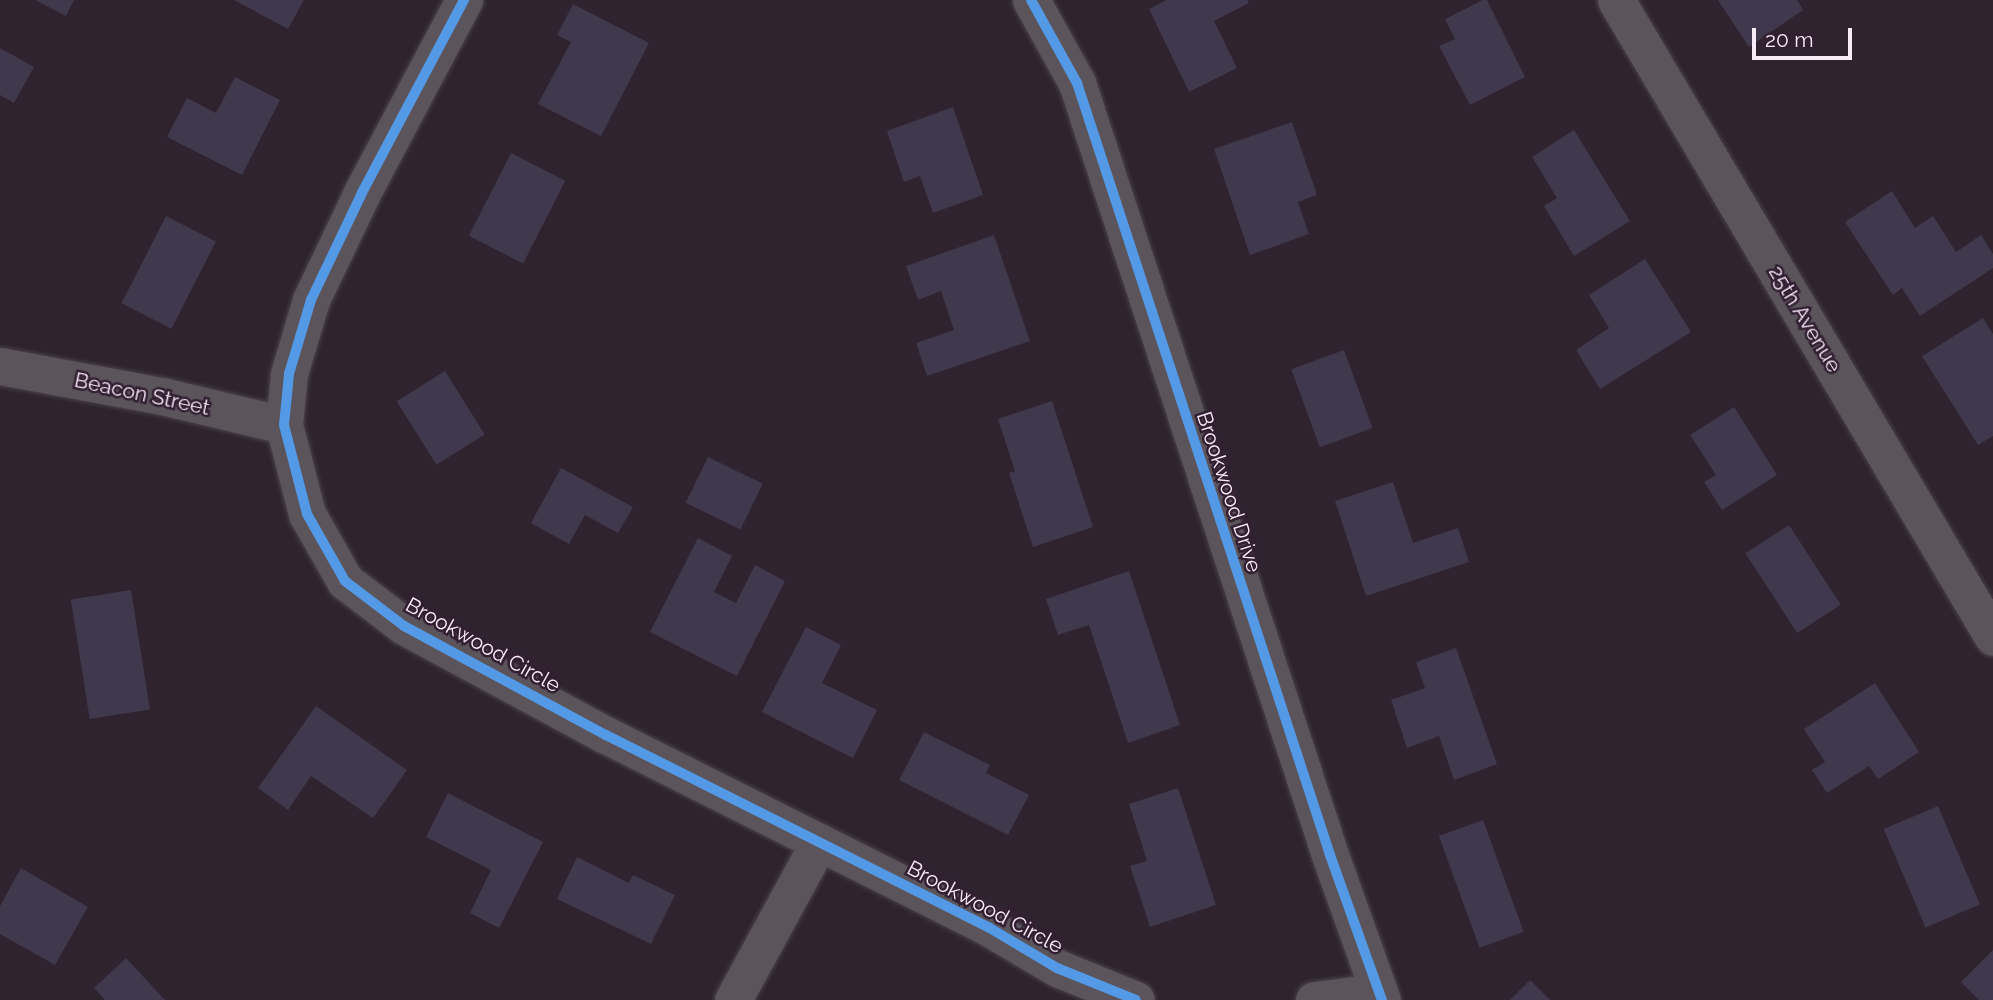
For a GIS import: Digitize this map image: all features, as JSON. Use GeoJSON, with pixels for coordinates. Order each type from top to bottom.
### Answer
{"type":"FeatureCollection","features":[{"type":"Feature","properties":{"kind":"street","name":"Brookwood Circle"},"geometry":{"type":"LineString","coordinates":[[464,0],[362,194],[311,300],[289,374],[284,425],[307,514],[345,581],[404,626],[618,741],[988,927],[1057,968],[1136,1000]]}},
{"type":"Feature","properties":{"kind":"street","name":"Brookwood Drive"},"geometry":{"type":"LineString","coordinates":[[1031,0],[1077,83],[1159,341],[1380,996]]}},
{"type":"Feature","properties":{"kind":"street","name":"25th Avenue"},"geometry":{"type":"LineString","coordinates":[[1616,0],[1993,637]]}},
{"type":"Feature","properties":{"kind":"street","name":"Beacon Street"},"geometry":{"type":"LineString","coordinates":[[0,366],[162,396],[284,425]]}},
{"type":"Feature","properties":{"kind":"street"},"geometry":{"type":"LineString","coordinates":[[733,1000],[819,842]]}},
{"type":"Feature","properties":{"kind":"street"},"geometry":{"type":"LineString","coordinates":[[1314,1000],[1380,996]]}},
{"type":"Feature","properties":{"kind":"building"},"geometry":{"type":"Polygon","coordinates":[[[35,0],[74,0],[66,16],[35,0]]]}},
{"type":"Feature","properties":{"kind":"building"},"geometry":{"type":"Polygon","coordinates":[[[234,0],[304,0],[288,29],[234,0]]]}},
{"type":"Feature","properties":{"kind":"building"},"geometry":{"type":"Polygon","coordinates":[[[1166,0],[1247,0],[1249,3],[1214,21],[1237,68],[1189,92],[1149,9],[1166,0]]]}},
{"type":"Feature","properties":{"kind":"building"},"geometry":{"type":"Polygon","coordinates":[[[1487,0],[1525,77],[1470,105],[1439,46],[1455,39],[1445,19],[1487,0]]]}},
{"type":"Feature","properties":{"kind":"building"},"geometry":{"type":"Polygon","coordinates":[[[1718,0],[1797,0],[1803,10],[1749,47],[1718,0]]]}},
{"type":"Feature","properties":{"kind":"building"},"geometry":{"type":"Polygon","coordinates":[[[573,4],[649,43],[601,136],[538,104],[571,42],[557,35],[573,4]]]}},
{"type":"Feature","properties":{"kind":"building"},"geometry":{"type":"Polygon","coordinates":[[[0,48],[34,67],[14,103],[0,95],[0,48]]]}},
{"type":"Feature","properties":{"kind":"building"},"geometry":{"type":"Polygon","coordinates":[[[235,77],[280,100],[242,175],[167,137],[187,98],[216,113],[235,77]]]}},
{"type":"Feature","properties":{"kind":"building"},"geometry":{"type":"Polygon","coordinates":[[[953,107],[983,195],[933,213],[920,176],[904,182],[887,131],[953,107]]]}},
{"type":"Feature","properties":{"kind":"building"},"geometry":{"type":"Polygon","coordinates":[[[1292,122],[1317,195],[1298,202],[1309,234],[1250,255],[1214,149],[1292,122]]]}},
{"type":"Feature","properties":{"kind":"building"},"geometry":{"type":"Polygon","coordinates":[[[1574,130],[1630,221],[1574,256],[1544,206],[1557,198],[1532,157],[1574,130]]]}},
{"type":"Feature","properties":{"kind":"building"},"geometry":{"type":"Polygon","coordinates":[[[511,153],[565,181],[523,264],[469,236],[511,153]]]}},
{"type":"Feature","properties":{"kind":"building"},"geometry":{"type":"Polygon","coordinates":[[[1892,191],[1915,228],[1933,216],[1956,252],[1981,235],[1993,254],[1993,268],[1920,316],[1902,288],[1893,295],[1845,222],[1892,191]]]}},
{"type":"Feature","properties":{"kind":"building"},"geometry":{"type":"Polygon","coordinates":[[[166,216],[216,241],[171,329],[122,303],[166,216]]]}},
{"type":"Feature","properties":{"kind":"building"},"geometry":{"type":"Polygon","coordinates":[[[994,235],[1030,341],[927,376],[916,343],[954,330],[941,291],[918,300],[906,266],[994,235]]]}},
{"type":"Feature","properties":{"kind":"building"},"geometry":{"type":"Polygon","coordinates":[[[1645,259],[1691,332],[1600,389],[1576,350],[1609,328],[1589,295],[1645,259]]]}},
{"type":"Feature","properties":{"kind":"building"},"geometry":{"type":"Polygon","coordinates":[[[1983,318],[1993,334],[1993,436],[1978,445],[1922,356],[1983,318]]]}},
{"type":"Feature","properties":{"kind":"building"},"geometry":{"type":"Polygon","coordinates":[[[1344,350],[1372,428],[1320,447],[1291,369],[1344,350]]]}},
{"type":"Feature","properties":{"kind":"building"},"geometry":{"type":"Polygon","coordinates":[[[445,371],[485,435],[436,465],[397,401],[445,371]]]}},
{"type":"Feature","properties":{"kind":"building"},"geometry":{"type":"Polygon","coordinates":[[[1052,401],[1093,527],[1033,547],[1009,473],[1015,471],[998,419],[1052,401]]]}},
{"type":"Feature","properties":{"kind":"building"},"geometry":{"type":"Polygon","coordinates":[[[1734,407],[1777,475],[1722,510],[1704,482],[1716,475],[1690,435],[1734,407]]]}},
{"type":"Feature","properties":{"kind":"building"},"geometry":{"type":"Polygon","coordinates":[[[708,457],[763,484],[740,530],[686,503],[708,457]]]}},
{"type":"Feature","properties":{"kind":"building"},"geometry":{"type":"Polygon","coordinates":[[[561,468],[633,507],[618,533],[585,515],[569,544],[531,523],[561,468]]]}},
{"type":"Feature","properties":{"kind":"building"},"geometry":{"type":"Polygon","coordinates":[[[1393,482],[1413,543],[1458,528],[1469,562],[1366,596],[1335,501],[1393,482]]]}},
{"type":"Feature","properties":{"kind":"building"},"geometry":{"type":"Polygon","coordinates":[[[1789,525],[1841,605],[1797,633],[1745,553],[1789,525]]]}},
{"type":"Feature","properties":{"kind":"building"},"geometry":{"type":"Polygon","coordinates":[[[698,538],[732,556],[714,592],[736,603],[755,565],[785,581],[737,676],[650,632],[698,538]]]}},
{"type":"Feature","properties":{"kind":"building"},"geometry":{"type":"Polygon","coordinates":[[[1129,571],[1180,725],[1128,743],[1089,625],[1058,635],[1046,599],[1129,571]]]}},
{"type":"Feature","properties":{"kind":"building"},"geometry":{"type":"Polygon","coordinates":[[[131,590],[150,710],[90,719],[71,600],[131,590]]]}},
{"type":"Feature","properties":{"kind":"building"},"geometry":{"type":"Polygon","coordinates":[[[806,627],[841,645],[822,683],[877,710],[853,758],[762,712],[806,627]]]}},
{"type":"Feature","properties":{"kind":"building"},"geometry":{"type":"Polygon","coordinates":[[[1456,648],[1497,764],[1454,780],[1439,736],[1407,748],[1391,700],[1425,688],[1416,662],[1456,648]]]}},
{"type":"Feature","properties":{"kind":"building"},"geometry":{"type":"Polygon","coordinates":[[[1875,683],[1919,752],[1878,779],[1869,766],[1827,793],[1812,770],[1825,762],[1804,729],[1875,683]]]}},
{"type":"Feature","properties":{"kind":"building"},"geometry":{"type":"Polygon","coordinates":[[[316,706],[407,770],[373,818],[311,776],[288,810],[258,788],[316,706]]]}},
{"type":"Feature","properties":{"kind":"building"},"geometry":{"type":"Polygon","coordinates":[[[924,732],[990,765],[986,773],[1029,795],[1008,835],[899,780],[924,732]]]}},
{"type":"Feature","properties":{"kind":"building"},"geometry":{"type":"Polygon","coordinates":[[[1178,788],[1216,905],[1150,927],[1130,866],[1147,861],[1129,804],[1178,788]]]}},
{"type":"Feature","properties":{"kind":"building"},"geometry":{"type":"Polygon","coordinates":[[[448,793],[543,842],[499,928],[470,913],[491,870],[426,837],[448,793]]]}},
{"type":"Feature","properties":{"kind":"building"},"geometry":{"type":"Polygon","coordinates":[[[1938,806],[1980,904],[1925,928],[1884,829],[1938,806]]]}},
{"type":"Feature","properties":{"kind":"building"},"geometry":{"type":"Polygon","coordinates":[[[1483,820],[1524,932],[1480,948],[1439,836],[1483,820]]]}},
{"type":"Feature","properties":{"kind":"building"},"geometry":{"type":"Polygon","coordinates":[[[577,857],[629,883],[633,875],[675,895],[651,944],[557,899],[577,857]]]}},
{"type":"Feature","properties":{"kind":"building"},"geometry":{"type":"Polygon","coordinates":[[[21,868],[88,907],[55,965],[0,934],[0,906],[21,868]]]}},
{"type":"Feature","properties":{"kind":"building"},"geometry":{"type":"Polygon","coordinates":[[[1993,950],[1993,1000],[1979,1000],[1961,982],[1993,950]]]}},
{"type":"Feature","properties":{"kind":"building"},"geometry":{"type":"Polygon","coordinates":[[[126,958],[165,1000],[105,1000],[94,988],[126,958]]]}},
{"type":"Feature","properties":{"kind":"building"},"geometry":{"type":"Polygon","coordinates":[[[1530,980],[1550,1000],[1510,1000],[1530,980]]]}},
{"type":"Feature","properties":{"kind":"cycle path"},"geometry":{"type":"LineString","coordinates":[[464,0],[362,193],[311,300],[289,374],[284,425],[307,514],[345,581],[404,626],[606,735],[988,927],[1057,968],[1136,1000]]}},
{"type":"Feature","properties":{"kind":"cycle path"},"geometry":{"type":"LineString","coordinates":[[1031,0],[1077,83],[1330,855],[1382,1000]]}}]}
